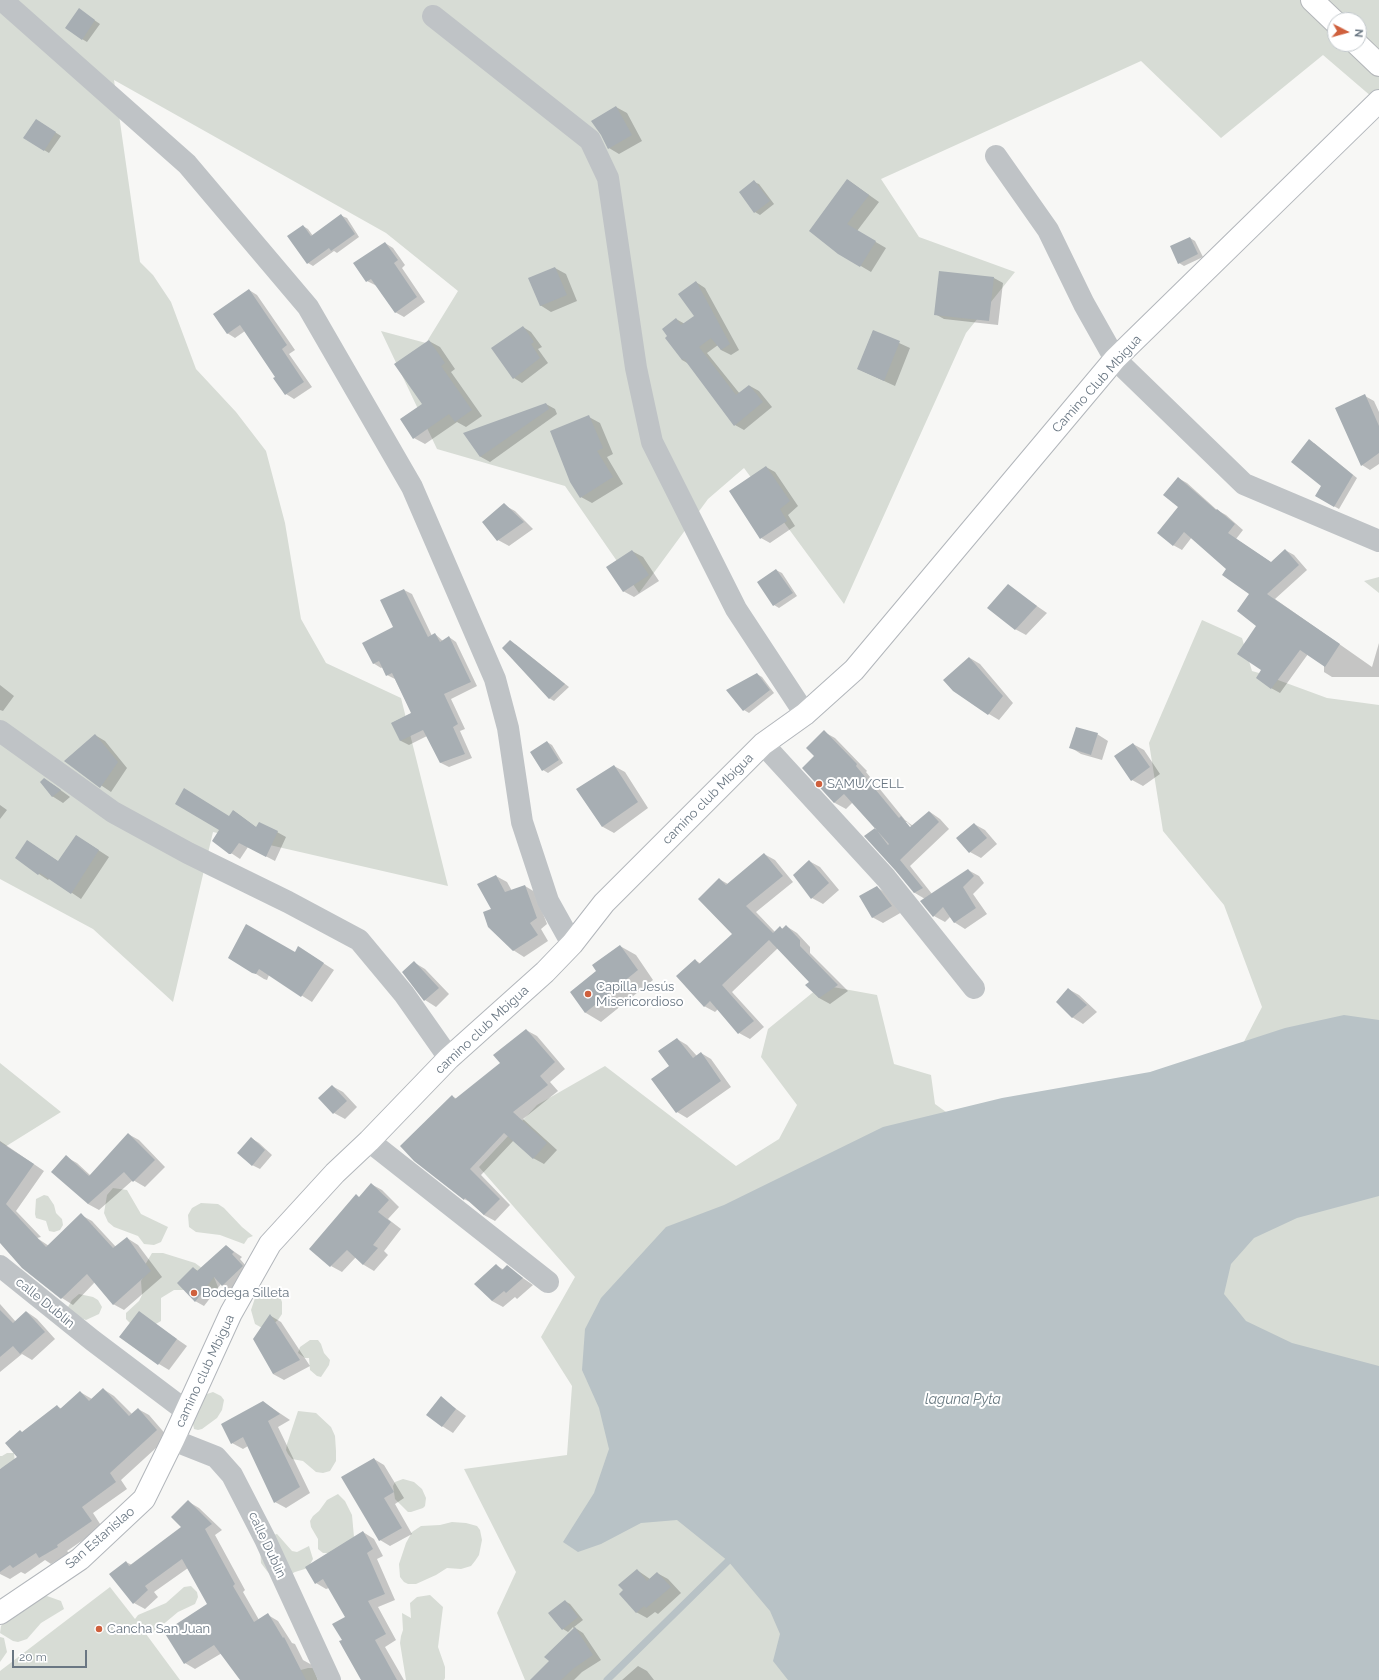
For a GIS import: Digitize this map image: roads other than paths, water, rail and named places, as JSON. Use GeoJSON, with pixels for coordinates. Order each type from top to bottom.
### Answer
{"type":"FeatureCollection","features":[{"type":"Feature","properties":{"kind":"main road"},"geometry":{"type":"LineString","coordinates":[[1312,0],[1327,14]]}},
{"type":"Feature","properties":{"kind":"main road"},"geometry":{"type":"LineString","coordinates":[[1365,52],[1379,65]]}},
{"type":"Feature","properties":{"kind":"main road","name":"Camino Club Mbigua"},"geometry":{"type":"LineString","coordinates":[[854,670],[1115,359],[1379,101]]}},
{"type":"Feature","properties":{"kind":"main road","name":"camino club Mbigua"},"geometry":{"type":"LineString","coordinates":[[174,1440],[231,1313],[270,1244],[335,1173],[449,1058],[545,972],[572,944],[604,903],[763,744],[805,714],[854,670]]}},
{"type":"Feature","properties":{"kind":"main road","name":"San Estanislao"},"geometry":{"type":"LineString","coordinates":[[0,1613],[80,1559],[144,1499],[174,1440]]}},
{"type":"Feature","properties":{"kind":"street"},"geometry":{"type":"LineString","coordinates":[[2,0],[187,164],[308,308],[412,487],[495,679],[508,728],[522,822],[548,901],[572,944]]}},
{"type":"Feature","properties":{"kind":"street"},"geometry":{"type":"LineString","coordinates":[[433,16],[590,140],[608,178],[636,368],[652,442],[736,609],[805,714]]}},
{"type":"Feature","properties":{"kind":"street"},"geometry":{"type":"LineString","coordinates":[[996,156],[1048,230],[1084,304],[1115,359],[1244,484],[1379,541]]}},
{"type":"Feature","properties":{"kind":"street"},"geometry":{"type":"LineString","coordinates":[[0,731],[113,812],[359,940],[404,994],[449,1058]]}},
{"type":"Feature","properties":{"kind":"street"},"geometry":{"type":"LineString","coordinates":[[763,744],[886,878],[974,988]]}},
{"type":"Feature","properties":{"kind":"street"},"geometry":{"type":"LineString","coordinates":[[369,1140],[548,1282]]}},
{"type":"Feature","properties":{"kind":"street","name":"calle Dublin"},"geometry":{"type":"LineString","coordinates":[[0,1266],[92,1340],[186,1412]]}},
{"type":"Feature","properties":{"kind":"street","name":"calle Dublin"},"geometry":{"type":"LineString","coordinates":[[174,1440],[216,1457],[232,1475],[265,1539],[330,1680]]}},
{"type":"Feature","properties":{"kind":"water","name":"laguna Pyta"},"geometry":{"type":"Polygon","coordinates":[[[1344,1015],[1379,1020],[1379,1196],[1297,1218],[1254,1238],[1231,1264],[1224,1294],[1246,1321],[1292,1343],[1379,1366],[1379,1680],[788,1680],[773,1661],[780,1634],[770,1611],[728,1561],[677,1520],[641,1523],[601,1544],[578,1552],[563,1542],[594,1493],[609,1449],[599,1408],[582,1370],[585,1329],[601,1298],[666,1227],[724,1205],[883,1127],[1002,1098],[1150,1072],[1285,1028],[1344,1015]]]}},
{"type":"Feature","properties":{"kind":"waterway"},"geometry":{"type":"LineString","coordinates":[[607,1680],[728,1561]]}},
{"type":"Feature","properties":{"kind":"place","name":"SAMU/CELL"},"geometry":{"type":"Point","coordinates":[819,784]}},
{"type":"Feature","properties":{"kind":"place","name":"Capilla Jesús Misericordioso"},"geometry":{"type":"Point","coordinates":[588,994]}},
{"type":"Feature","properties":{"kind":"place","name":"Bodega Silleta"},"geometry":{"type":"Point","coordinates":[194,1293]}},
{"type":"Feature","properties":{"kind":"place","name":"Cancha San Juan"},"geometry":{"type":"Point","coordinates":[99,1629]}}]}
